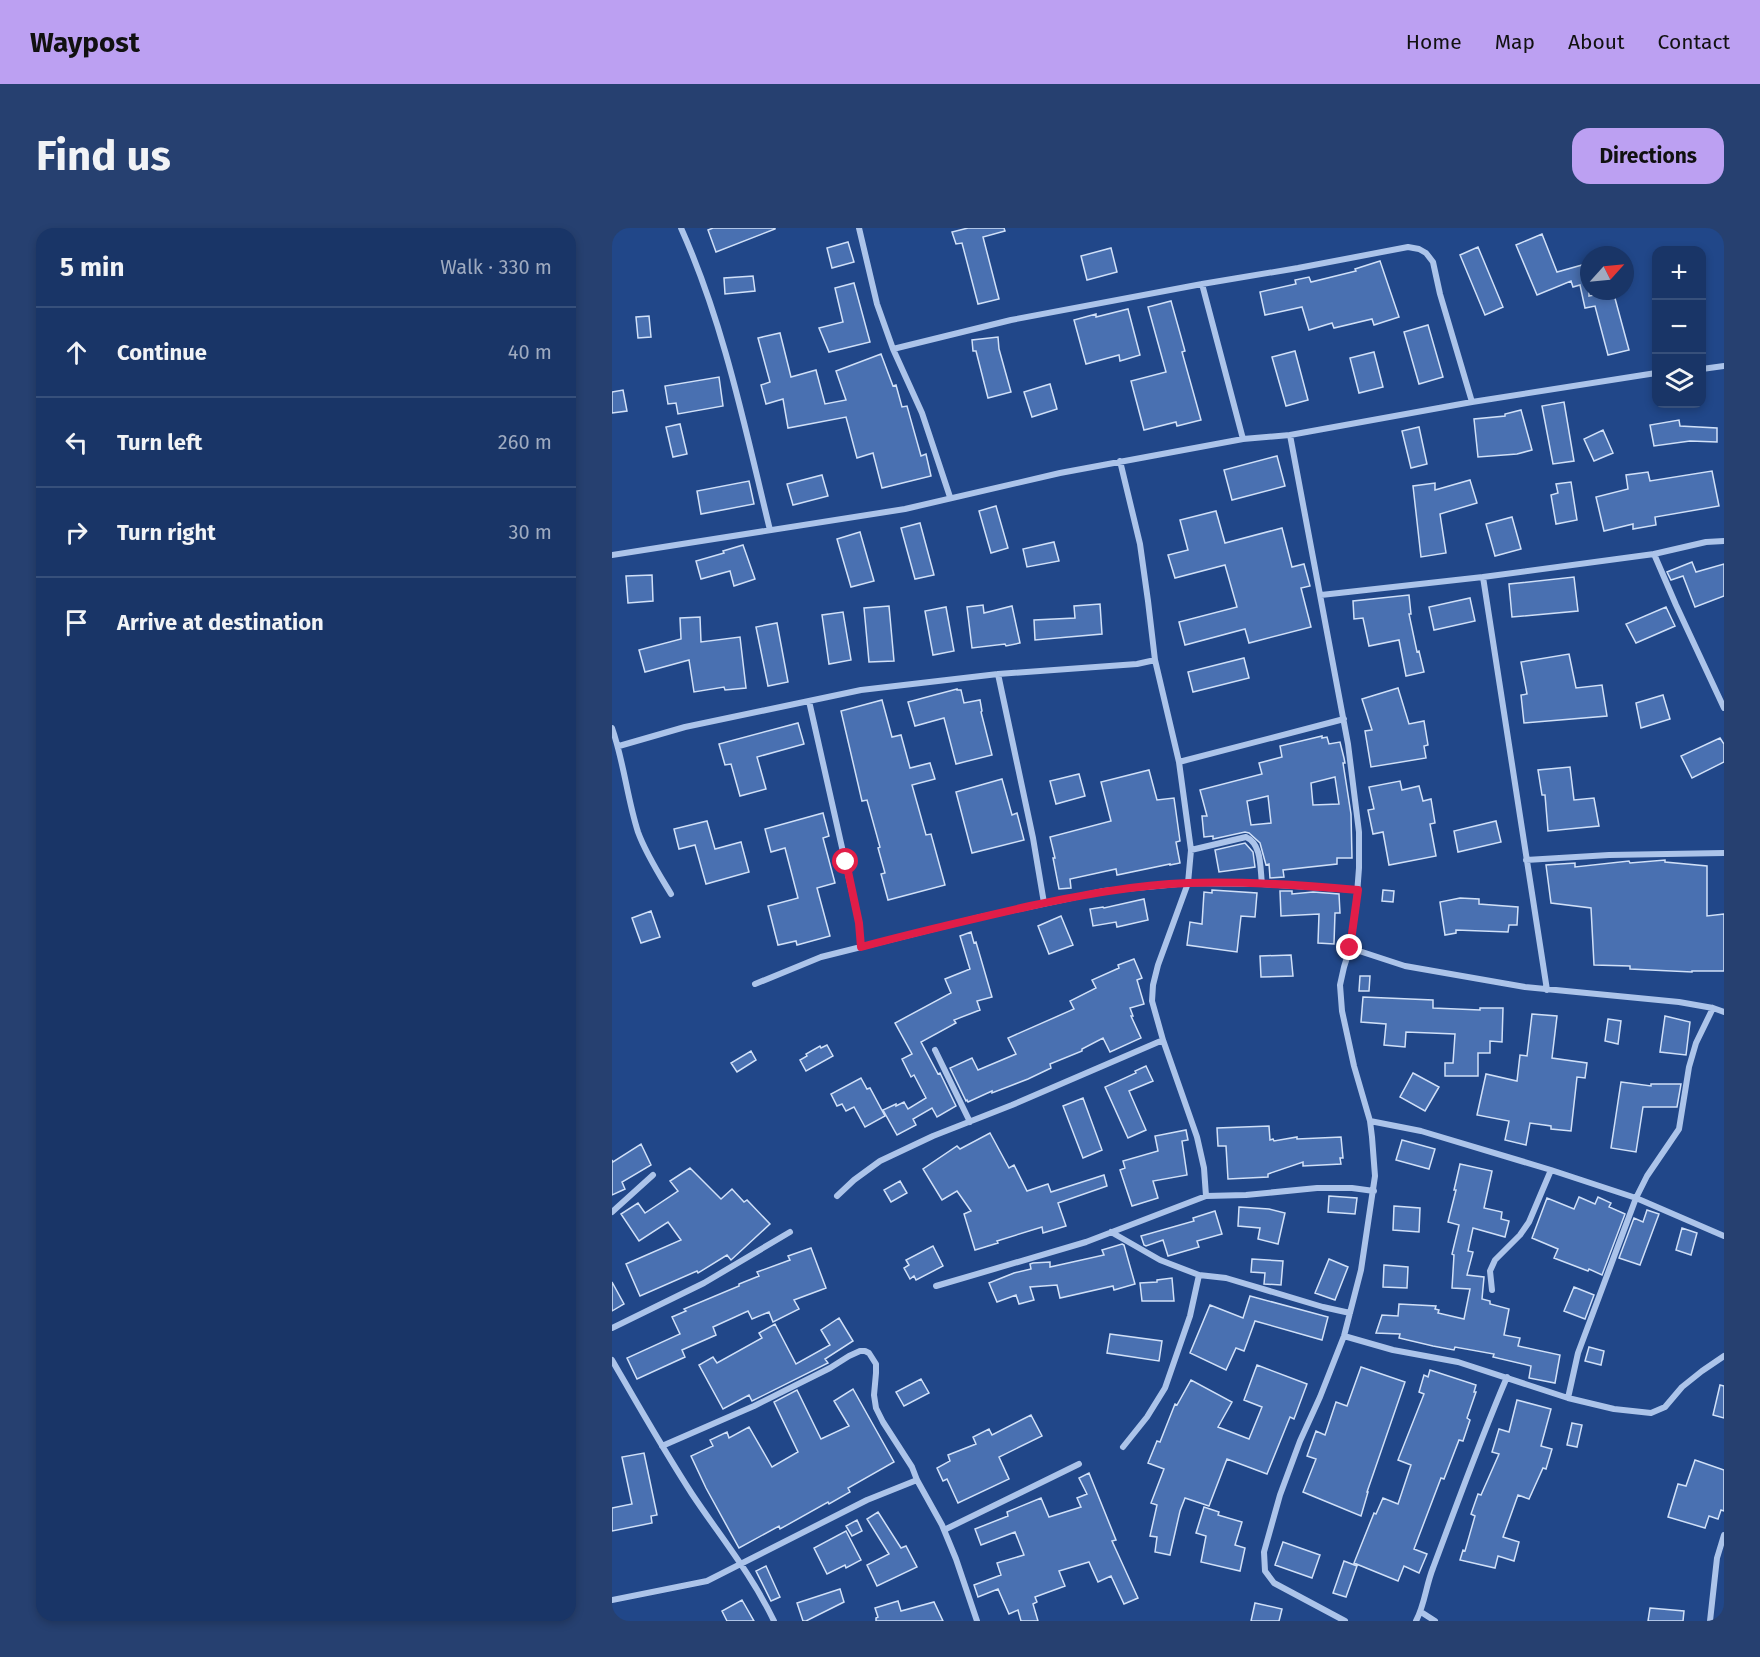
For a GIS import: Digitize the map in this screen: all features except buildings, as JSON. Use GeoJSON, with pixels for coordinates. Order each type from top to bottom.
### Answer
{"type":"FeatureCollection","features":[{"type":"Feature","properties":{"kind":"street"},"geometry":{"type":"LineString","coordinates":[[681,228],[708,297],[733,380],[770,530]]}},
{"type":"Feature","properties":{"kind":"street"},"geometry":{"type":"LineString","coordinates":[[859,228],[877,304],[893,349],[922,413],[950,497]]}},
{"type":"Feature","properties":{"kind":"street"},"geometry":{"type":"LineString","coordinates":[[893,349],[1011,320],[1408,247],[1426,253],[1433,262],[1440,294],[1472,402]]}},
{"type":"Feature","properties":{"kind":"street"},"geometry":{"type":"LineString","coordinates":[[1202,284],[1243,439]]}},
{"type":"Feature","properties":{"kind":"street"},"geometry":{"type":"LineString","coordinates":[[1706,368],[1724,366]]}},
{"type":"Feature","properties":{"kind":"street"},"geometry":{"type":"LineString","coordinates":[[612,555],[905,509],[1060,473],[1243,439],[1290,435],[1571,385],[1652,374]]}},
{"type":"Feature","properties":{"kind":"street"},"geometry":{"type":"LineString","coordinates":[[1290,435],[1344,719],[1359,832],[1358,890],[1350,948],[1340,985],[1342,1011],[1354,1066],[1370,1121],[1375,1176],[1360,1270],[1344,1336],[1300,1441],[1280,1495],[1264,1552],[1265,1571],[1274,1583],[1345,1621]]}},
{"type":"Feature","properties":{"kind":"street"},"geometry":{"type":"LineString","coordinates":[[1120,462],[1140,544],[1155,660],[1179,762],[1191,850],[1188,883],[1158,965],[1152,1001],[1163,1040],[1197,1137],[1204,1168],[1206,1196]]}},
{"type":"Feature","properties":{"kind":"street"},"geometry":{"type":"LineString","coordinates":[[1321,595],[1483,577],[1654,554],[1706,542],[1724,541]]}},
{"type":"Feature","properties":{"kind":"street"},"geometry":{"type":"LineString","coordinates":[[1654,554],[1724,708]]}},
{"type":"Feature","properties":{"kind":"street"},"geometry":{"type":"LineString","coordinates":[[1483,577],[1547,990]]}},
{"type":"Feature","properties":{"kind":"street"},"geometry":{"type":"LineString","coordinates":[[619,747],[686,728],[861,690],[998,674],[1137,664],[1155,660]]}},
{"type":"Feature","properties":{"kind":"street"},"geometry":{"type":"LineString","coordinates":[[998,674],[1033,838],[1044,903]]}},
{"type":"Feature","properties":{"kind":"street"},"geometry":{"type":"LineString","coordinates":[[809,701],[859,923],[861,947]]}},
{"type":"Feature","properties":{"kind":"street"},"geometry":{"type":"LineString","coordinates":[[1179,762],[1344,719]]}},
{"type":"Feature","properties":{"kind":"street"},"geometry":{"type":"LineString","coordinates":[[612,728],[619,747],[638,832],[656,870],[671,894]]}},
{"type":"Feature","properties":{"kind":"street"},"geometry":{"type":"LineString","coordinates":[[1191,850],[1246,837],[1251,839],[1257,846],[1262,884]]}},
{"type":"Feature","properties":{"kind":"street"},"geometry":{"type":"LineString","coordinates":[[1526,860],[1609,855],[1724,853]]}},
{"type":"Feature","properties":{"kind":"street"},"geometry":{"type":"LineString","coordinates":[[755,984],[820,957],[981,916],[1104,891],[1188,883],[1262,884],[1358,890]]}},
{"type":"Feature","properties":{"kind":"street"},"geometry":{"type":"LineString","coordinates":[[1350,948],[1405,966],[1547,990],[1679,1002],[1724,1012]]}},
{"type":"Feature","properties":{"kind":"street"},"geometry":{"type":"LineString","coordinates":[[1568,1398],[1578,1353],[1636,1198],[1647,1176],[1679,1128],[1696,1043],[1713,1008]]}},
{"type":"Feature","properties":{"kind":"street"},"geometry":{"type":"LineString","coordinates":[[837,1196],[880,1161],[933,1136],[1163,1040]]}},
{"type":"Feature","properties":{"kind":"street"},"geometry":{"type":"LineString","coordinates":[[935,1050],[970,1122]]}},
{"type":"Feature","properties":{"kind":"street"},"geometry":{"type":"LineString","coordinates":[[1370,1121],[1421,1131],[1551,1170],[1636,1198],[1722,1233]]}},
{"type":"Feature","properties":{"kind":"street"},"geometry":{"type":"LineString","coordinates":[[1492,1290],[1490,1271],[1495,1260],[1520,1235],[1529,1222],[1551,1170]]}},
{"type":"Feature","properties":{"kind":"street"},"geometry":{"type":"LineString","coordinates":[[612,1212],[653,1175]]}},
{"type":"Feature","properties":{"kind":"street"},"geometry":{"type":"LineString","coordinates":[[936,1286],[1086,1242],[1206,1196],[1246,1195],[1317,1188],[1352,1188],[1374,1191]]}},
{"type":"Feature","properties":{"kind":"street"},"geometry":{"type":"LineString","coordinates":[[612,1328],[704,1283],[790,1232]]}},
{"type":"Feature","properties":{"kind":"street"},"geometry":{"type":"LineString","coordinates":[[1110,1232],[1160,1260],[1199,1275],[1226,1278],[1350,1313]]}},
{"type":"Feature","properties":{"kind":"street"},"geometry":{"type":"LineString","coordinates":[[1123,1447],[1147,1417],[1165,1388],[1190,1316],[1199,1275]]}},
{"type":"Feature","properties":{"kind":"street"},"geometry":{"type":"LineString","coordinates":[[1344,1336],[1393,1350],[1458,1362],[1568,1398],[1614,1409],[1651,1413],[1665,1407],[1689,1382],[1724,1356]]}},
{"type":"Feature","properties":{"kind":"street"},"geometry":{"type":"LineString","coordinates":[[662,1446],[754,1406],[849,1356],[865,1351],[876,1364],[874,1395],[876,1408],[912,1467],[944,1530],[977,1621]]}},
{"type":"Feature","properties":{"kind":"street"},"geometry":{"type":"LineString","coordinates":[[612,1360],[693,1496],[740,1563],[774,1621]]}},
{"type":"Feature","properties":{"kind":"street"},"geometry":{"type":"LineString","coordinates":[[1416,1621],[1421,1612],[1428,1582],[1486,1426],[1507,1377]]}},
{"type":"Feature","properties":{"kind":"street"},"geometry":{"type":"LineString","coordinates":[[944,1530],[1079,1464]]}},
{"type":"Feature","properties":{"kind":"street"},"geometry":{"type":"LineString","coordinates":[[612,1600],[707,1581],[867,1500],[917,1480]]}},
{"type":"Feature","properties":{"kind":"street"},"geometry":{"type":"LineString","coordinates":[[1710,1621],[1717,1558],[1724,1534]]}},
{"type":"Feature","properties":{"kind":"street"},"geometry":{"type":"LineString","coordinates":[[1421,1612],[1435,1621]]}},
{"type":"Feature","properties":{"kind":"route"},"geometry":{"type":"LineString","coordinates":[[846,862],[859,923],[861,947],[981,916],[1104,891],[1188,883],[1262,884],[1358,890],[1350,948]]}}]}
